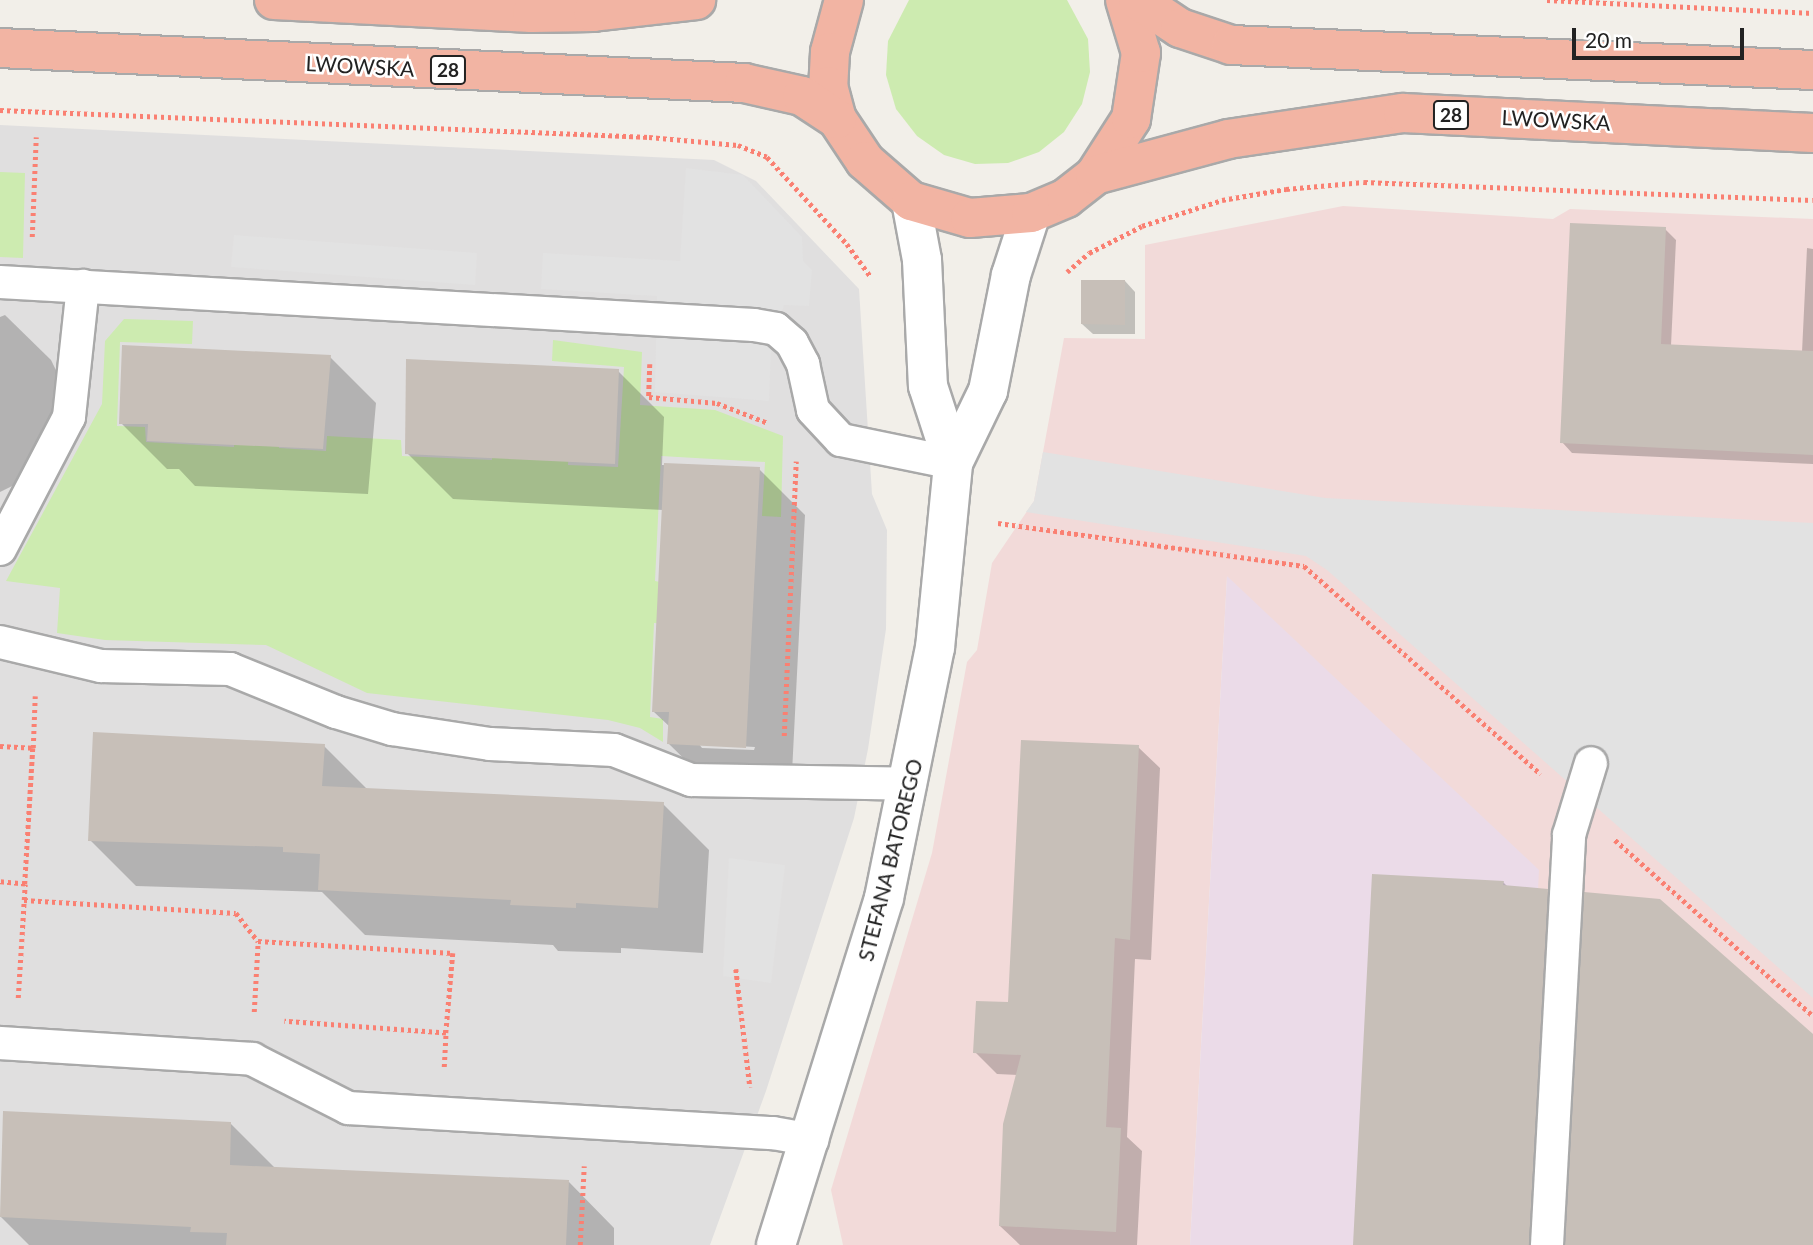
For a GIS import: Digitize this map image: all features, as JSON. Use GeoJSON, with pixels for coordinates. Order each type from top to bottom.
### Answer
{"type":"FeatureCollection","features":[{"type":"Feature","properties":{"kind":"highway"},"geometry":{"type":"LineString","coordinates":[[274,0],[532,13],[593,12],[696,0]]}},
{"type":"Feature","properties":{"kind":"highway","name":"28"},"geometry":{"type":"LineString","coordinates":[[844,0],[830,52],[828,86],[837,119],[864,161],[911,201],[970,218],[1031,213],[1066,198],[1095,175],[1131,118],[1141,53],[1125,0]]}},
{"type":"Feature","properties":{"kind":"highway"},"geometry":{"type":"LineString","coordinates":[[1138,0],[1180,28],[1231,45],[1813,70]]}},
{"type":"Feature","properties":{"kind":"highway","name":"LWOWSKA"},"geometry":{"type":"LineString","coordinates":[[0,48],[744,83],[802,96],[837,119]]}},
{"type":"Feature","properties":{"kind":"highway","name":"LWOWSKA"},"geometry":{"type":"LineString","coordinates":[[1095,175],[1228,139],[1403,113],[1813,133]]}},
{"type":"Feature","properties":{"kind":"street","name":"STEFANA BATOREGO"},"geometry":{"type":"LineString","coordinates":[[911,201],[922,260],[928,386],[953,463]]}},
{"type":"Feature","properties":{"kind":"street","name":"STEFANA BATOREGO"},"geometry":{"type":"LineString","coordinates":[[776,1245],[812,1140],[884,898],[910,784],[935,648],[953,463],[988,391],[1011,275],[1031,213]]}},
{"type":"Feature","properties":{"kind":"lane"},"geometry":{"type":"LineString","coordinates":[[15,282],[651,319],[776,329],[792,343],[803,364],[813,410],[841,440],[953,463]]}},
{"type":"Feature","properties":{"kind":"lane"},"geometry":{"type":"LineString","coordinates":[[0,549],[69,417],[83,286]]}},
{"type":"Feature","properties":{"kind":"lane"},"geometry":{"type":"LineString","coordinates":[[0,642],[101,666],[230,669],[336,712],[391,729],[490,744],[614,750],[691,780],[910,784]]}},
{"type":"Feature","properties":{"kind":"lane"},"geometry":{"type":"LineString","coordinates":[[1547,1245],[1569,835],[1591,763]]}},
{"type":"Feature","properties":{"kind":"lane"},"geometry":{"type":"LineString","coordinates":[[0,1043],[252,1059],[348,1108],[755,1132],[812,1140]]}},
{"type":"Feature","properties":{"kind":"path"},"geometry":{"type":"LineString","coordinates":[[1547,0],[1813,13]]}},
{"type":"Feature","properties":{"kind":"path"},"geometry":{"type":"LineString","coordinates":[[15,282],[36,137]]}},
{"type":"Feature","properties":{"kind":"path"},"geometry":{"type":"LineString","coordinates":[[651,319],[649,397],[717,402],[772,425]]}},
{"type":"Feature","properties":{"kind":"path"},"geometry":{"type":"LineString","coordinates":[[782,782],[796,453]]}},
{"type":"Feature","properties":{"kind":"path"},"geometry":{"type":"LineString","coordinates":[[983,520],[1304,566],[1813,1016]]}},
{"type":"Feature","properties":{"kind":"path"},"geometry":{"type":"LineString","coordinates":[[0,746],[33,748],[17,1010]]}},
{"type":"Feature","properties":{"kind":"path"},"geometry":{"type":"LineString","coordinates":[[0,882],[25,884]]}},
{"type":"Feature","properties":{"kind":"path"},"geometry":{"type":"LineString","coordinates":[[24,900],[236,913],[258,941],[254,1019]]}},
{"type":"Feature","properties":{"kind":"path"},"geometry":{"type":"LineString","coordinates":[[258,941],[453,953],[446,1033],[281,1021]]}},
{"type":"Feature","properties":{"kind":"path"},"geometry":{"type":"LineString","coordinates":[[736,969],[755,1132]]}},
{"type":"Feature","properties":{"kind":"path"},"geometry":{"type":"LineString","coordinates":[[580,1245],[585,1123]]}},
{"type":"Feature","properties":{"kind":"shaded area"},"geometry":{"type":"Polygon","coordinates":[[[0,125],[714,160],[756,181],[859,289],[872,494],[887,530],[886,629],[868,749],[854,818],[766,1091],[710,1245],[0,1245],[0,125]]]}},
{"type":"Feature","properties":{"kind":"shaded area"},"geometry":{"type":"Polygon","coordinates":[[[686,168],[743,175],[802,237],[803,261],[812,270],[809,306],[784,305],[771,347],[769,401],[655,392],[657,296],[541,289],[543,253],[680,261],[686,168]]]}},
{"type":"Feature","properties":{"kind":"shaded area"},"geometry":{"type":"Polygon","coordinates":[[[1343,206],[1553,219],[1570,209],[1813,219],[1813,1245],[1520,1245],[1227,577],[1190,1245],[843,1245],[831,1190],[932,853],[967,662],[977,650],[992,563],[1034,501],[1064,338],[1145,339],[1145,245],[1343,206]]]}},
{"type":"Feature","properties":{"kind":"shaded area"},"geometry":{"type":"Polygon","coordinates":[[[234,235],[477,253],[475,285],[231,267],[234,235]]]}},
{"type":"Feature","properties":{"kind":"shaded area"},"geometry":{"type":"Polygon","coordinates":[[[1043,452],[1325,498],[1813,523],[1813,998],[1327,570],[1306,556],[1026,512],[1034,501],[1043,452]]]}},
{"type":"Feature","properties":{"kind":"shaded area"},"geometry":{"type":"Polygon","coordinates":[[[1227,576],[1539,870],[1520,1245],[1190,1245],[1227,576]]]}},
{"type":"Feature","properties":{"kind":"shaded area"},"geometry":{"type":"Polygon","coordinates":[[[729,858],[785,865],[771,983],[723,976],[729,858]]]}},
{"type":"Feature","properties":{"kind":"green space"},"geometry":{"type":"Polygon","coordinates":[[[909,0],[1067,0],[1088,39],[1090,72],[1082,104],[1064,132],[1039,152],[1008,163],[975,164],[944,155],[917,136],[896,109],[886,75],[888,41],[909,0]]]}},
{"type":"Feature","properties":{"kind":"green space"},"geometry":{"type":"Polygon","coordinates":[[[0,172],[25,173],[23,258],[0,257],[0,172]]]}},
{"type":"Feature","properties":{"kind":"green space"},"geometry":{"type":"Polygon","coordinates":[[[124,319],[193,321],[192,344],[120,342],[117,426],[145,427],[146,442],[234,447],[235,431],[279,434],[279,448],[326,451],[327,436],[401,440],[402,456],[492,460],[492,446],[569,450],[568,465],[618,467],[624,367],[552,361],[553,340],[642,352],[640,405],[715,410],[783,436],[781,517],[762,516],[765,462],[661,456],[655,581],[670,584],[668,624],[654,623],[650,717],[663,719],[663,742],[640,728],[608,720],[367,693],[266,645],[105,640],[57,633],[60,588],[6,581],[102,404],[105,341],[124,319]]]}},
{"type":"Feature","properties":{"kind":"building"},"geometry":{"type":"Polygon","coordinates":[[[1570,223],[1666,227],[1661,344],[1813,351],[1813,455],[1560,443],[1570,223]]]}},
{"type":"Feature","properties":{"kind":"building"},"geometry":{"type":"Polygon","coordinates":[[[1081,280],[1125,280],[1125,325],[1081,324],[1081,280]]]}},
{"type":"Feature","properties":{"kind":"building"},"geometry":{"type":"Polygon","coordinates":[[[122,345],[331,355],[323,449],[147,441],[148,424],[119,424],[122,345]]]}},
{"type":"Feature","properties":{"kind":"building"},"geometry":{"type":"Polygon","coordinates":[[[406,359],[619,369],[615,464],[405,454],[406,359]]]}},
{"type":"Feature","properties":{"kind":"building"},"geometry":{"type":"Polygon","coordinates":[[[664,463],[760,467],[746,748],[667,744],[669,712],[652,712],[664,463]]]}},
{"type":"Feature","properties":{"kind":"building"},"geometry":{"type":"Polygon","coordinates":[[[93,732],[325,744],[322,786],[664,802],[658,908],[576,903],[576,908],[510,905],[511,900],[318,890],[320,854],[283,852],[283,847],[88,841],[93,732]]]}},
{"type":"Feature","properties":{"kind":"building"},"geometry":{"type":"Polygon","coordinates":[[[1021,740],[1139,745],[1130,940],[1115,938],[1106,1127],[1121,1128],[1116,1232],[999,1226],[1003,1124],[1021,1055],[973,1053],[976,1001],[1008,1002],[1021,740]]]}},
{"type":"Feature","properties":{"kind":"building"},"geometry":{"type":"Polygon","coordinates":[[[1372,874],[1504,881],[1503,885],[1548,889],[1529,1245],[1353,1245],[1372,874]]]}},
{"type":"Feature","properties":{"kind":"building"},"geometry":{"type":"Polygon","coordinates":[[[1584,892],[1660,899],[1813,1034],[1813,1245],[1565,1245],[1584,892]]]}},
{"type":"Feature","properties":{"kind":"building"},"geometry":{"type":"Polygon","coordinates":[[[3,1111],[231,1122],[230,1165],[569,1180],[566,1245],[226,1245],[227,1233],[190,1232],[191,1227],[0,1217],[3,1111]]]}}]}
